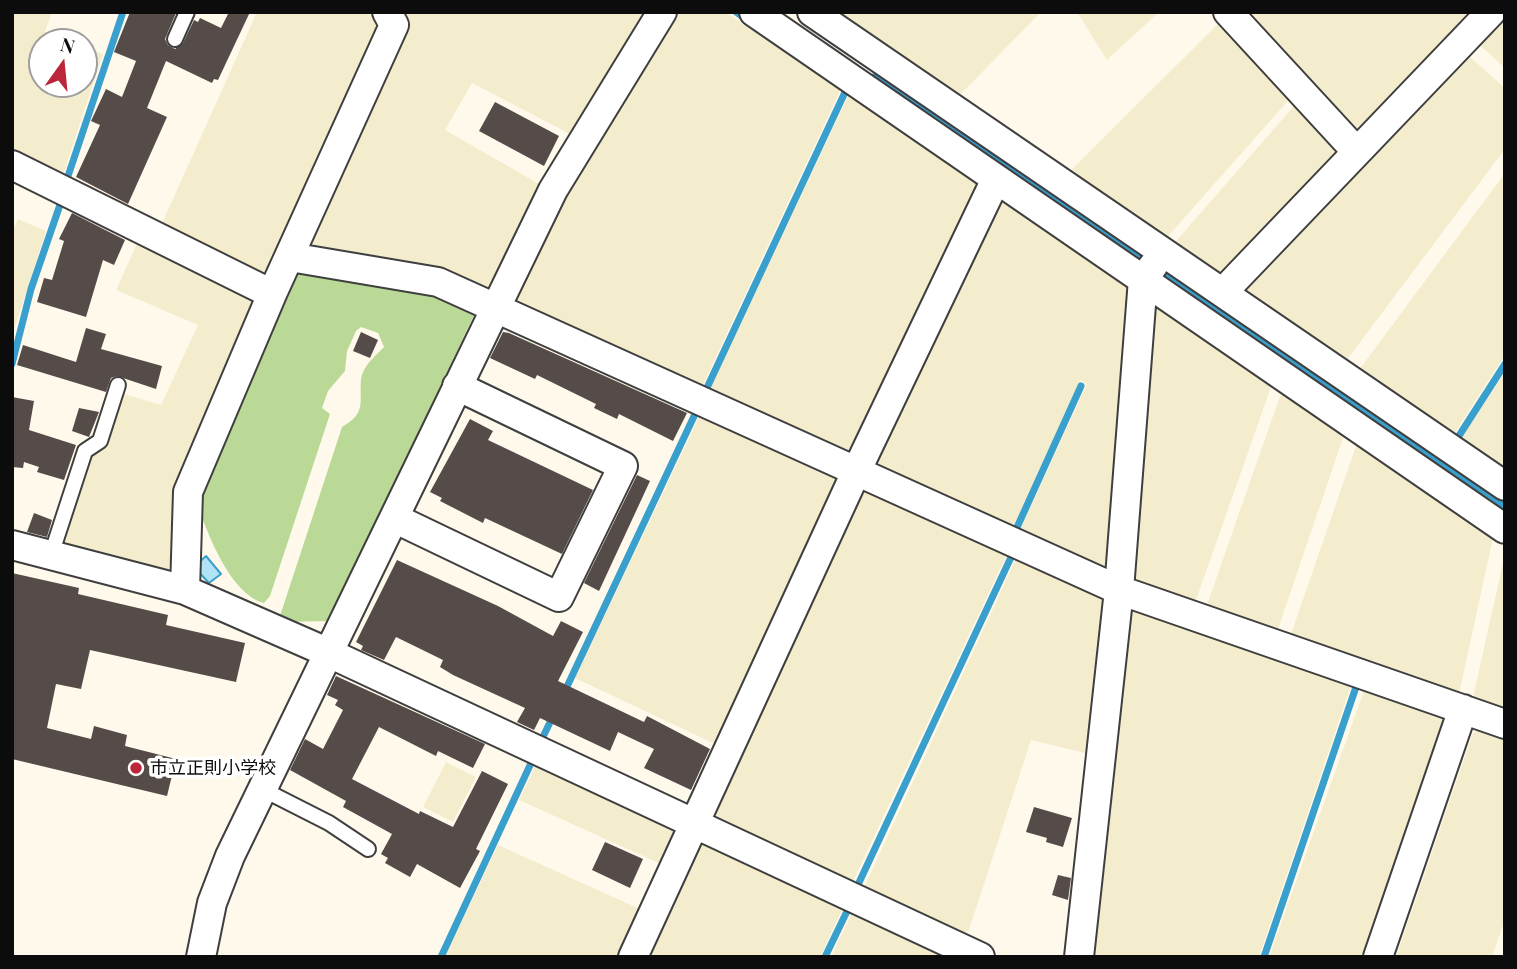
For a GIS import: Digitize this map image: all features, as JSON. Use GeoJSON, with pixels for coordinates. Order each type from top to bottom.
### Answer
{"type":"FeatureCollection","features":[{"type":"Feature","properties":{"kind":"street"},"geometry":{"type":"LineString","coordinates":[[185,590],[188,492],[272,295],[394,25],[387,12]]}},
{"type":"Feature","properties":{"kind":"street"},"geometry":{"type":"LineString","coordinates":[[201,957],[220,878],[494,309],[553,190],[662,12]]}},
{"type":"Feature","properties":{"kind":"street"},"geometry":{"type":"LineString","coordinates":[[754,12],[996,179],[1153,265],[1223,292],[1505,486]]}},
{"type":"Feature","properties":{"kind":"street"},"geometry":{"type":"LineString","coordinates":[[813,12],[1505,528]]}},
{"type":"Feature","properties":{"kind":"street"},"geometry":{"type":"LineString","coordinates":[[1228,12],[1357,152]]}},
{"type":"Feature","properties":{"kind":"street"},"geometry":{"type":"LineString","coordinates":[[1223,292],[1490,12]]}},
{"type":"Feature","properties":{"kind":"street"},"geometry":{"type":"LineString","coordinates":[[12,165],[272,295]]}},
{"type":"Feature","properties":{"kind":"street"},"geometry":{"type":"LineString","coordinates":[[634,957],[856,472],[996,179]]}},
{"type":"Feature","properties":{"kind":"street"},"geometry":{"type":"LineString","coordinates":[[290,257],[438,282],[1119,590],[1505,724]]}},
{"type":"Feature","properties":{"kind":"street"},"geometry":{"type":"LineString","coordinates":[[1079,957],[1153,265]]}},
{"type":"Feature","properties":{"kind":"street"},"geometry":{"type":"LineString","coordinates":[[394,518],[559,597],[623,466],[457,386]]}},
{"type":"Feature","properties":{"kind":"street"},"geometry":{"type":"LineString","coordinates":[[12,545],[185,590],[329,653],[981,957]]}},
{"type":"Feature","properties":{"kind":"street"},"geometry":{"type":"LineString","coordinates":[[1378,957],[1462,709]]}},
{"type":"Feature","properties":{"kind":"lane"},"geometry":{"type":"LineString","coordinates":[[175,39],[187,12]]}},
{"type":"Feature","properties":{"kind":"lane"},"geometry":{"type":"LineString","coordinates":[[51,555],[85,451],[100,441],[118,385]]}},
{"type":"Feature","properties":{"kind":"lane"},"geometry":{"type":"LineString","coordinates":[[262,789],[329,823],[368,849]]}},
{"type":"Feature","properties":{"kind":"shaded area"},"geometry":{"type":"Polygon","coordinates":[[[12,12],[52,12],[46,28],[28,28],[28,98],[88,98],[61,181],[12,156],[12,12]]]}},
{"type":"Feature","properties":{"kind":"shaded area"},"geometry":{"type":"Polygon","coordinates":[[[257,12],[364,12],[373,16],[380,26],[274,271],[260,280],[159,230],[257,12]]]}},
{"type":"Feature","properties":{"kind":"shaded area"},"geometry":{"type":"Polygon","coordinates":[[[397,12],[647,12],[572,135],[472,83],[445,130],[541,185],[488,293],[303,253],[397,12]]]}},
{"type":"Feature","properties":{"kind":"shaded area"},"geometry":{"type":"Polygon","coordinates":[[[672,12],[725,12],[841,89],[702,387],[518,305],[513,294],[559,195],[672,12]]]}},
{"type":"Feature","properties":{"kind":"shaded area"},"geometry":{"type":"Polygon","coordinates":[[[824,12],[1041,12],[953,102],[824,12]]]}},
{"type":"Feature","properties":{"kind":"shaded area"},"geometry":{"type":"Polygon","coordinates":[[[1077,12],[1159,12],[1107,60],[1077,12]]]}},
{"type":"Feature","properties":{"kind":"shaded area"},"geometry":{"type":"Polygon","coordinates":[[[1235,12],[1475,12],[1358,139],[1235,12]]]}},
{"type":"Feature","properties":{"kind":"shaded area"},"geometry":{"type":"Polygon","coordinates":[[[1500,12],[1505,12],[1505,68],[1474,40],[1500,12]]]}},
{"type":"Feature","properties":{"kind":"shaded area"},"geometry":{"type":"Polygon","coordinates":[[[1222,20],[1294,94],[1162,243],[1064,177],[1222,20]]]}},
{"type":"Feature","properties":{"kind":"shaded area"},"geometry":{"type":"Polygon","coordinates":[[[1462,50],[1505,88],[1505,149],[1343,365],[1242,295],[1240,282],[1462,50]]]}},
{"type":"Feature","properties":{"kind":"shaded area"},"geometry":{"type":"Polygon","coordinates":[[[98,52],[103,54],[98,69],[98,52]]]}},
{"type":"Feature","properties":{"kind":"shaded area"},"geometry":{"type":"Polygon","coordinates":[[[849,94],[982,180],[858,450],[847,453],[710,389],[849,94]]]}},
{"type":"Feature","properties":{"kind":"shaded area"},"geometry":{"type":"Polygon","coordinates":[[[1300,99],[1349,151],[1228,282],[1170,248],[1300,99]]]}},
{"type":"Feature","properties":{"kind":"shaded area"},"geometry":{"type":"Polygon","coordinates":[[[1505,173],[1505,355],[1450,440],[1356,374],[1505,173]]]}},
{"type":"Feature","properties":{"kind":"shaded area"},"geometry":{"type":"Polygon","coordinates":[[[1002,195],[1128,280],[1135,292],[1113,573],[1019,532],[1087,384],[1080,380],[1012,529],[872,465],[1002,195]]]}},
{"type":"Feature","properties":{"kind":"shaded area"},"geometry":{"type":"Polygon","coordinates":[[[18,219],[46,231],[12,336],[12,233],[18,219]]]}},
{"type":"Feature","properties":{"kind":"shaded area"},"geometry":{"type":"Polygon","coordinates":[[[141,235],[250,295],[254,304],[181,484],[168,573],[67,549],[64,540],[90,456],[102,449],[121,393],[161,405],[198,325],[116,290],[141,235]]]}},
{"type":"Feature","properties":{"kind":"shaded area"},"geometry":{"type":"Polygon","coordinates":[[[1148,300],[1266,372],[1271,387],[1195,603],[1136,586],[1125,573],[1148,300]]]}},
{"type":"Feature","properties":{"kind":"shaded area"},"geometry":{"type":"Polygon","coordinates":[[[1505,372],[1505,472],[1460,440],[1505,372]]]}},
{"type":"Feature","properties":{"kind":"shaded area"},"geometry":{"type":"Polygon","coordinates":[[[1293,392],[1342,426],[1343,438],[1278,629],[1268,634],[1212,613],[1208,602],[1280,396],[1293,392]]]}},
{"type":"Feature","properties":{"kind":"shaded area"},"geometry":{"type":"Polygon","coordinates":[[[703,409],[836,471],[842,482],[719,746],[575,678],[703,409]]]}},
{"type":"Feature","properties":{"kind":"shaded area"},"geometry":{"type":"Polygon","coordinates":[[[1365,443],[1488,524],[1493,538],[1459,694],[1295,645],[1291,634],[1356,446],[1365,443]]]}},
{"type":"Feature","properties":{"kind":"shaded area"},"geometry":{"type":"Polygon","coordinates":[[[860,488],[1010,548],[849,890],[710,816],[860,488]]]}},
{"type":"Feature","properties":{"kind":"shaded area"},"geometry":{"type":"Polygon","coordinates":[[[1019,552],[1110,601],[1093,755],[1031,740],[969,930],[956,938],[860,896],[1019,552]]]}},
{"type":"Feature","properties":{"kind":"shaded area"},"geometry":{"type":"Polygon","coordinates":[[[1505,554],[1505,718],[1479,709],[1473,697],[1505,554]]]}},
{"type":"Feature","properties":{"kind":"shaded area"},"geometry":{"type":"Polygon","coordinates":[[[1134,602],[1353,680],[1259,957],[1086,957],[1123,607],[1134,602]]]}},
{"type":"Feature","properties":{"kind":"shaded area"},"geometry":{"type":"Polygon","coordinates":[[[1366,685],[1441,712],[1448,724],[1368,957],[1269,957],[1366,685]]]}},
{"type":"Feature","properties":{"kind":"shaded area"},"geometry":{"type":"Polygon","coordinates":[[[1487,728],[1505,735],[1505,919],[1492,957],[1396,957],[1473,733],[1487,728]]]}},
{"type":"Feature","properties":{"kind":"shaded area"},"geometry":{"type":"Polygon","coordinates":[[[539,758],[680,830],[663,865],[519,800],[539,758]]]}},
{"type":"Feature","properties":{"kind":"shaded area"},"geometry":{"type":"Polygon","coordinates":[[[446,762],[476,777],[453,822],[423,807],[446,762]]]}},
{"type":"Feature","properties":{"kind":"shaded area"},"geometry":{"type":"Polygon","coordinates":[[[699,838],[846,901],[820,957],[643,957],[699,838]]]}},
{"type":"Feature","properties":{"kind":"shaded area"},"geometry":{"type":"Polygon","coordinates":[[[498,845],[642,910],[620,957],[445,957],[498,845]]]}},
{"type":"Feature","properties":{"kind":"shaded area"},"geometry":{"type":"Polygon","coordinates":[[[855,906],[964,957],[831,957],[855,906]]]}},
{"type":"Feature","properties":{"kind":"green space"},"geometry":{"type":"Polygon","coordinates":[[[299,270],[434,294],[475,313],[329,621],[278,622],[342,427],[355,417],[360,407],[362,374],[384,347],[378,333],[361,327],[356,331],[347,351],[345,371],[328,391],[322,408],[330,414],[270,596],[264,603],[241,588],[231,576],[207,531],[197,504],[293,278],[299,270]]]}},
{"type":"Feature","properties":{"kind":"water"},"geometry":{"type":"Polygon","coordinates":[[[206,556],[221,574],[209,583],[194,567],[206,556]]]}},
{"type":"Feature","properties":{"kind":"building"},"geometry":{"type":"Polygon","coordinates":[[[130,12],[176,13],[165,39],[168,45],[175,49],[183,43],[194,20],[198,22],[200,18],[221,28],[229,12],[250,12],[218,80],[214,79],[212,83],[166,61],[147,108],[167,117],[128,204],[76,177],[100,125],[91,121],[106,89],[122,97],[136,61],[114,52],[130,12]]]}},
{"type":"Feature","properties":{"kind":"building"},"geometry":{"type":"Polygon","coordinates":[[[495,102],[559,136],[544,166],[479,131],[495,102]]]}},
{"type":"Feature","properties":{"kind":"building"},"geometry":{"type":"Polygon","coordinates":[[[72,213],[125,240],[114,265],[103,260],[86,317],[37,302],[44,278],[52,280],[64,241],[59,239],[72,213]]]}},
{"type":"Feature","properties":{"kind":"building"},"geometry":{"type":"Polygon","coordinates":[[[86,328],[106,334],[101,349],[162,366],[156,389],[117,376],[111,378],[106,392],[17,365],[23,345],[76,362],[86,328]]]}},
{"type":"Feature","properties":{"kind":"building"},"geometry":{"type":"Polygon","coordinates":[[[361,332],[378,340],[370,358],[353,351],[361,332]]]}},
{"type":"Feature","properties":{"kind":"building"},"geometry":{"type":"Polygon","coordinates":[[[503,332],[687,413],[673,441],[619,414],[617,419],[594,408],[596,404],[537,375],[535,379],[490,358],[503,332]]]}},
{"type":"Feature","properties":{"kind":"building"},"geometry":{"type":"Polygon","coordinates":[[[12,397],[34,401],[29,430],[76,445],[64,480],[37,472],[39,467],[24,462],[23,468],[12,467],[12,397]]]}},
{"type":"Feature","properties":{"kind":"building"},"geometry":{"type":"Polygon","coordinates":[[[79,408],[99,412],[89,437],[72,431],[79,408]]]}},
{"type":"Feature","properties":{"kind":"building"},"geometry":{"type":"Polygon","coordinates":[[[470,419],[493,431],[488,440],[593,490],[562,554],[485,518],[483,523],[440,501],[442,498],[430,492],[470,419]]]}},
{"type":"Feature","properties":{"kind":"building"},"geometry":{"type":"Polygon","coordinates":[[[637,475],[650,481],[599,591],[584,583],[637,475]]]}},
{"type":"Feature","properties":{"kind":"building"},"geometry":{"type":"Polygon","coordinates":[[[34,513],[52,520],[47,537],[27,532],[34,513]]]}},
{"type":"Feature","properties":{"kind":"building"},"geometry":{"type":"Polygon","coordinates":[[[397,560],[498,606],[553,636],[561,621],[583,632],[558,681],[644,722],[647,716],[710,749],[691,790],[644,768],[654,749],[618,732],[610,751],[540,718],[534,730],[517,722],[525,708],[453,675],[440,667],[443,660],[396,637],[384,660],[361,650],[363,646],[356,642],[397,560]]]}},
{"type":"Feature","properties":{"kind":"building"},"geometry":{"type":"Polygon","coordinates":[[[12,573],[79,588],[78,594],[168,615],[166,625],[245,643],[236,682],[90,650],[81,689],[56,684],[47,728],[91,739],[94,726],[127,735],[125,746],[176,759],[167,796],[12,759],[12,573]]]}},
{"type":"Feature","properties":{"kind":"building"},"geometry":{"type":"Polygon","coordinates":[[[336,676],[485,744],[473,768],[438,751],[436,756],[379,727],[352,779],[419,814],[420,811],[453,827],[482,771],[508,784],[476,849],[480,851],[460,888],[417,864],[410,877],[385,863],[388,858],[381,854],[392,834],[343,807],[346,801],[290,770],[305,739],[323,749],[343,710],[335,705],[338,700],[327,695],[336,676]]]}},
{"type":"Feature","properties":{"kind":"building"},"geometry":{"type":"Polygon","coordinates":[[[1034,807],[1072,818],[1063,847],[1046,842],[1047,838],[1026,832],[1034,807]]]}},
{"type":"Feature","properties":{"kind":"building"},"geometry":{"type":"Polygon","coordinates":[[[605,842],[643,859],[630,888],[592,870],[605,842]]]}},
{"type":"Feature","properties":{"kind":"building"},"geometry":{"type":"Polygon","coordinates":[[[1058,875],[1071,878],[1068,900],[1052,895],[1058,875]]]}},
{"type":"Feature","properties":{"kind":"waterway"},"geometry":{"type":"LineString","coordinates":[[65,185],[123,12]]}},
{"type":"Feature","properties":{"kind":"waterway"},"geometry":{"type":"LineString","coordinates":[[736,12],[747,20]]}},
{"type":"Feature","properties":{"kind":"waterway"},"geometry":{"type":"LineString","coordinates":[[874,77],[1148,263]]}},
{"type":"Feature","properties":{"kind":"waterway"},"geometry":{"type":"LineString","coordinates":[[705,392],[847,88],[844,86]]}},
{"type":"Feature","properties":{"kind":"waterway"},"geometry":{"type":"LineString","coordinates":[[12,364],[31,289],[62,199]]}},
{"type":"Feature","properties":{"kind":"waterway"},"geometry":{"type":"LineString","coordinates":[[1158,270],[1505,506]]}},
{"type":"Feature","properties":{"kind":"waterway"},"geometry":{"type":"LineString","coordinates":[[1455,442],[1505,364]]}},
{"type":"Feature","properties":{"kind":"waterway"},"geometry":{"type":"LineString","coordinates":[[1014,534],[1081,386]]}},
{"type":"Feature","properties":{"kind":"waterway"},"geometry":{"type":"LineString","coordinates":[[564,693],[696,412]]}},
{"type":"Feature","properties":{"kind":"waterway"},"geometry":{"type":"LineString","coordinates":[[856,889],[1013,553]]}},
{"type":"Feature","properties":{"kind":"waterway"},"geometry":{"type":"LineString","coordinates":[[1264,957],[1357,684]]}},
{"type":"Feature","properties":{"kind":"waterway"},"geometry":{"type":"LineString","coordinates":[[541,741],[553,716]]}},
{"type":"Feature","properties":{"kind":"waterway"},"geometry":{"type":"LineString","coordinates":[[441,957],[532,761]]}},
{"type":"Feature","properties":{"kind":"waterway"},"geometry":{"type":"LineString","coordinates":[[825,957],[850,905]]}},
{"type":"Feature","properties":{"kind":"place","name":"市立正則小学校"},"geometry":{"type":"Point","coordinates":[136,768]}}]}
